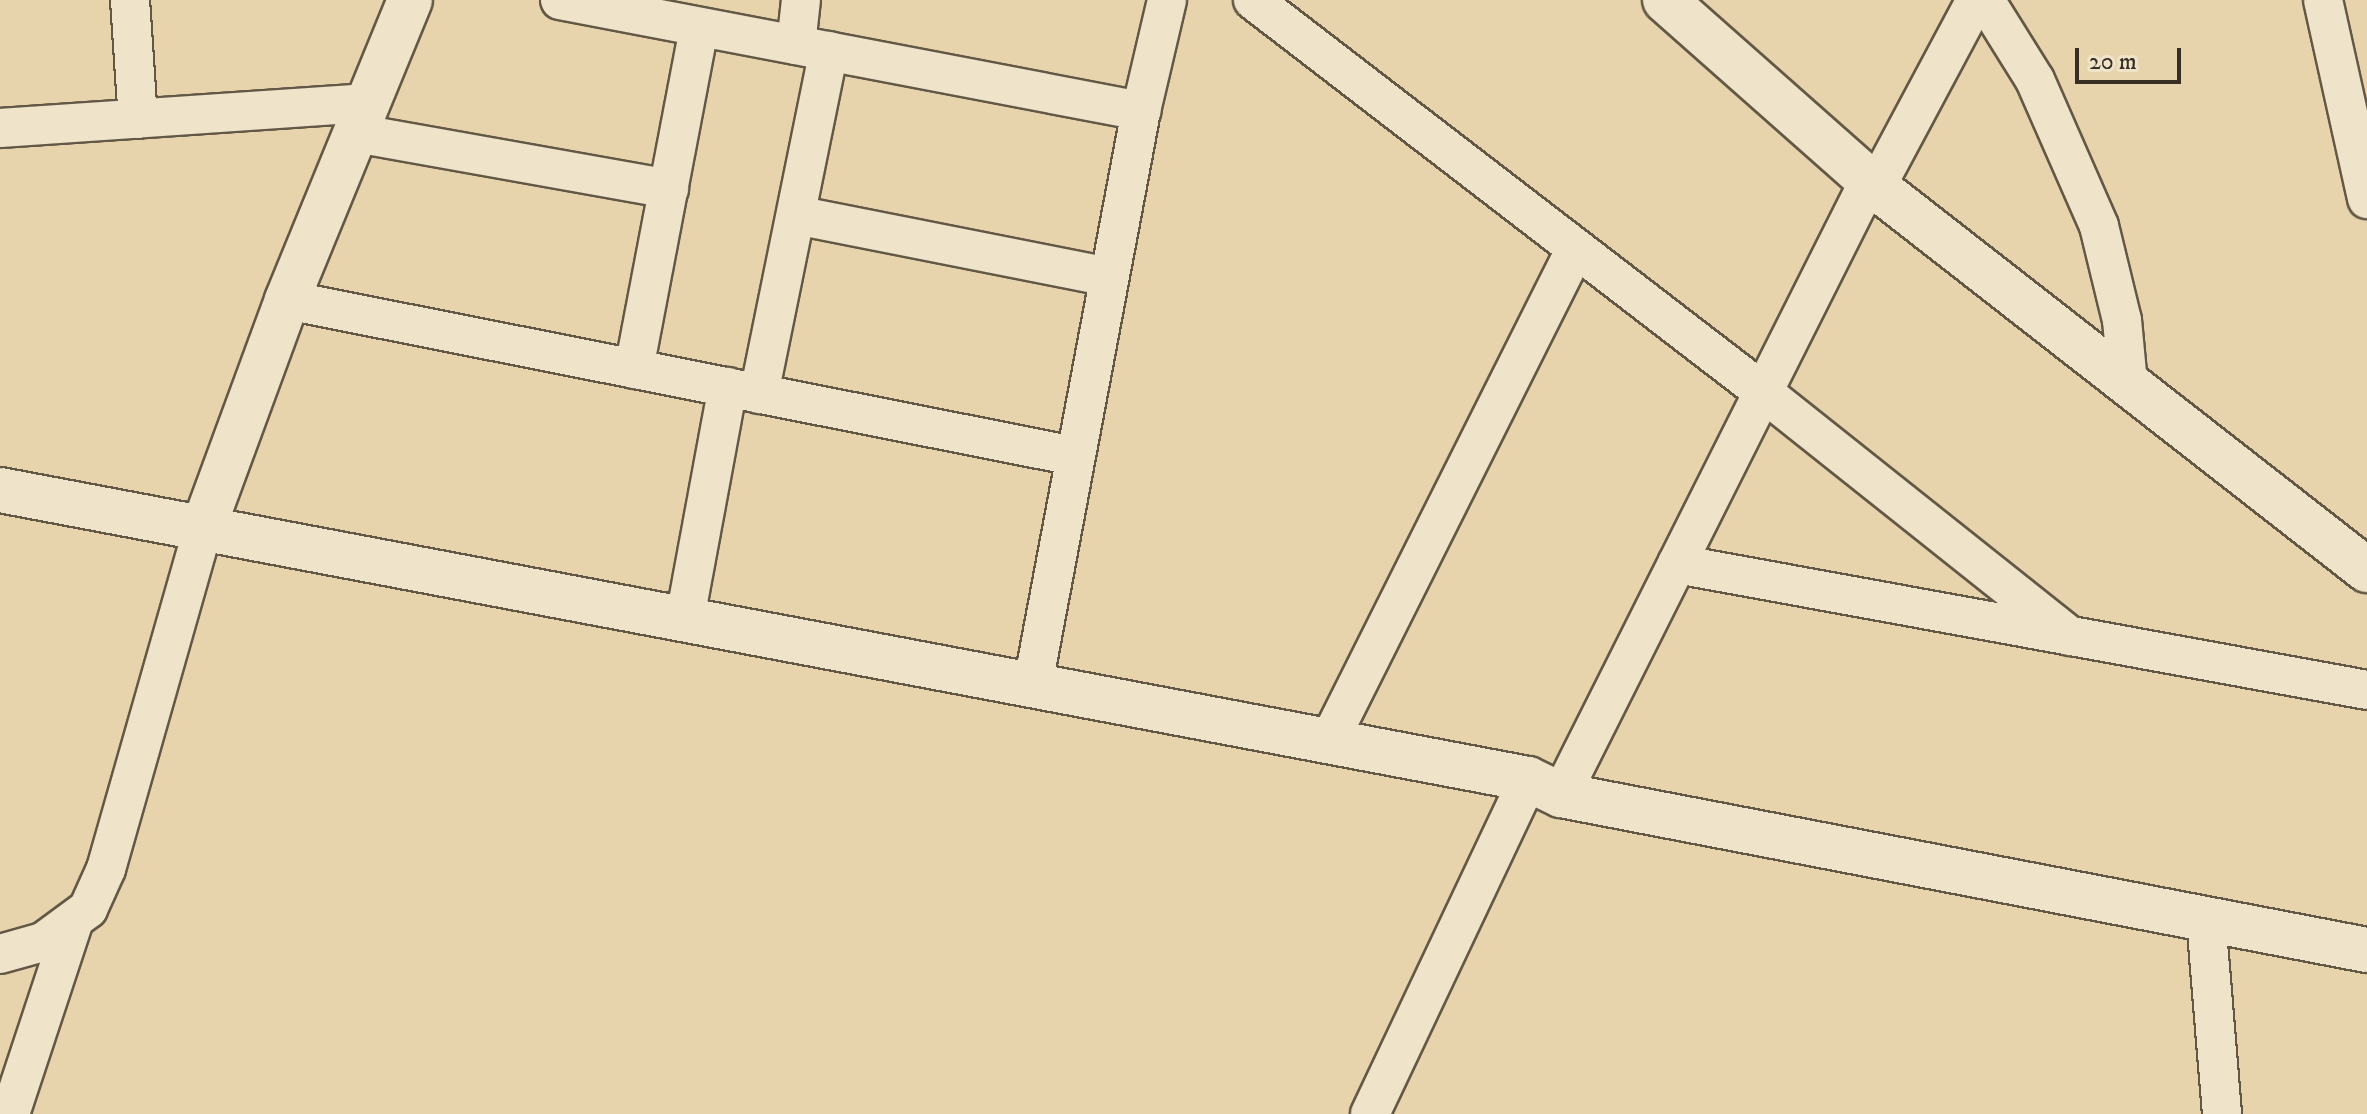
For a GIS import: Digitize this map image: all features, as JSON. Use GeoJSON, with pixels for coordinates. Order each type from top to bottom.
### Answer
{"type":"FeatureCollection","features":[{"type":"Feature","properties":{"kind":"street"},"geometry":{"type":"LineString","coordinates":[[130,0],[138,119]]}},
{"type":"Feature","properties":{"kind":"street"},"geometry":{"type":"LineString","coordinates":[[0,954],[43,942],[73,924],[88,909],[106,869],[204,526],[287,300],[410,0]]}},
{"type":"Feature","properties":{"kind":"street"},"geometry":{"type":"LineString","coordinates":[[560,0],[1141,111]]}},
{"type":"Feature","properties":{"kind":"street"},"geometry":{"type":"LineString","coordinates":[[685,618],[744,390],[796,215],[813,48],[801,0]]}},
{"type":"Feature","properties":{"kind":"street"},"geometry":{"type":"LineString","coordinates":[[1033,684],[1141,111],[1167,0]]}},
{"type":"Feature","properties":{"kind":"street"},"geometry":{"type":"LineString","coordinates":[[1253,0],[1763,392],[2070,636]]}},
{"type":"Feature","properties":{"kind":"street"},"geometry":{"type":"LineString","coordinates":[[1665,0],[1872,184],[2367,570]]}},
{"type":"Feature","properties":{"kind":"street"},"geometry":{"type":"LineString","coordinates":[[1370,1114],[1544,787],[1677,564],[1872,184],[1976,0]]}},
{"type":"Feature","properties":{"kind":"street"},"geometry":{"type":"LineString","coordinates":[[1985,0],[2035,80],[2099,226],[2120,306],[2128,384]]}},
{"type":"Feature","properties":{"kind":"street"},"geometry":{"type":"LineString","coordinates":[[2323,0],[2353,68],[2367,199]]}},
{"type":"Feature","properties":{"kind":"street"},"geometry":{"type":"LineString","coordinates":[[634,369],[699,27]]}},
{"type":"Feature","properties":{"kind":"street"},"geometry":{"type":"LineString","coordinates":[[0,128],[138,119],[362,118],[669,189]]}},
{"type":"Feature","properties":{"kind":"street"},"geometry":{"type":"LineString","coordinates":[[796,215],[1109,277]]}},
{"type":"Feature","properties":{"kind":"street"},"geometry":{"type":"LineString","coordinates":[[1329,741],[1575,250]]}},
{"type":"Feature","properties":{"kind":"street"},"geometry":{"type":"LineString","coordinates":[[287,300],[1074,456]]}},
{"type":"Feature","properties":{"kind":"street"},"geometry":{"type":"LineString","coordinates":[[0,490],[204,526],[1329,741],[1544,787],[2367,950]]}},
{"type":"Feature","properties":{"kind":"street"},"geometry":{"type":"LineString","coordinates":[[1677,564],[2367,690]]}},
{"type":"Feature","properties":{"kind":"street"},"geometry":{"type":"LineString","coordinates":[[2206,919],[2222,1114]]}},
{"type":"Feature","properties":{"kind":"street"},"geometry":{"type":"LineString","coordinates":[[10,1114],[73,924]]}}]}
